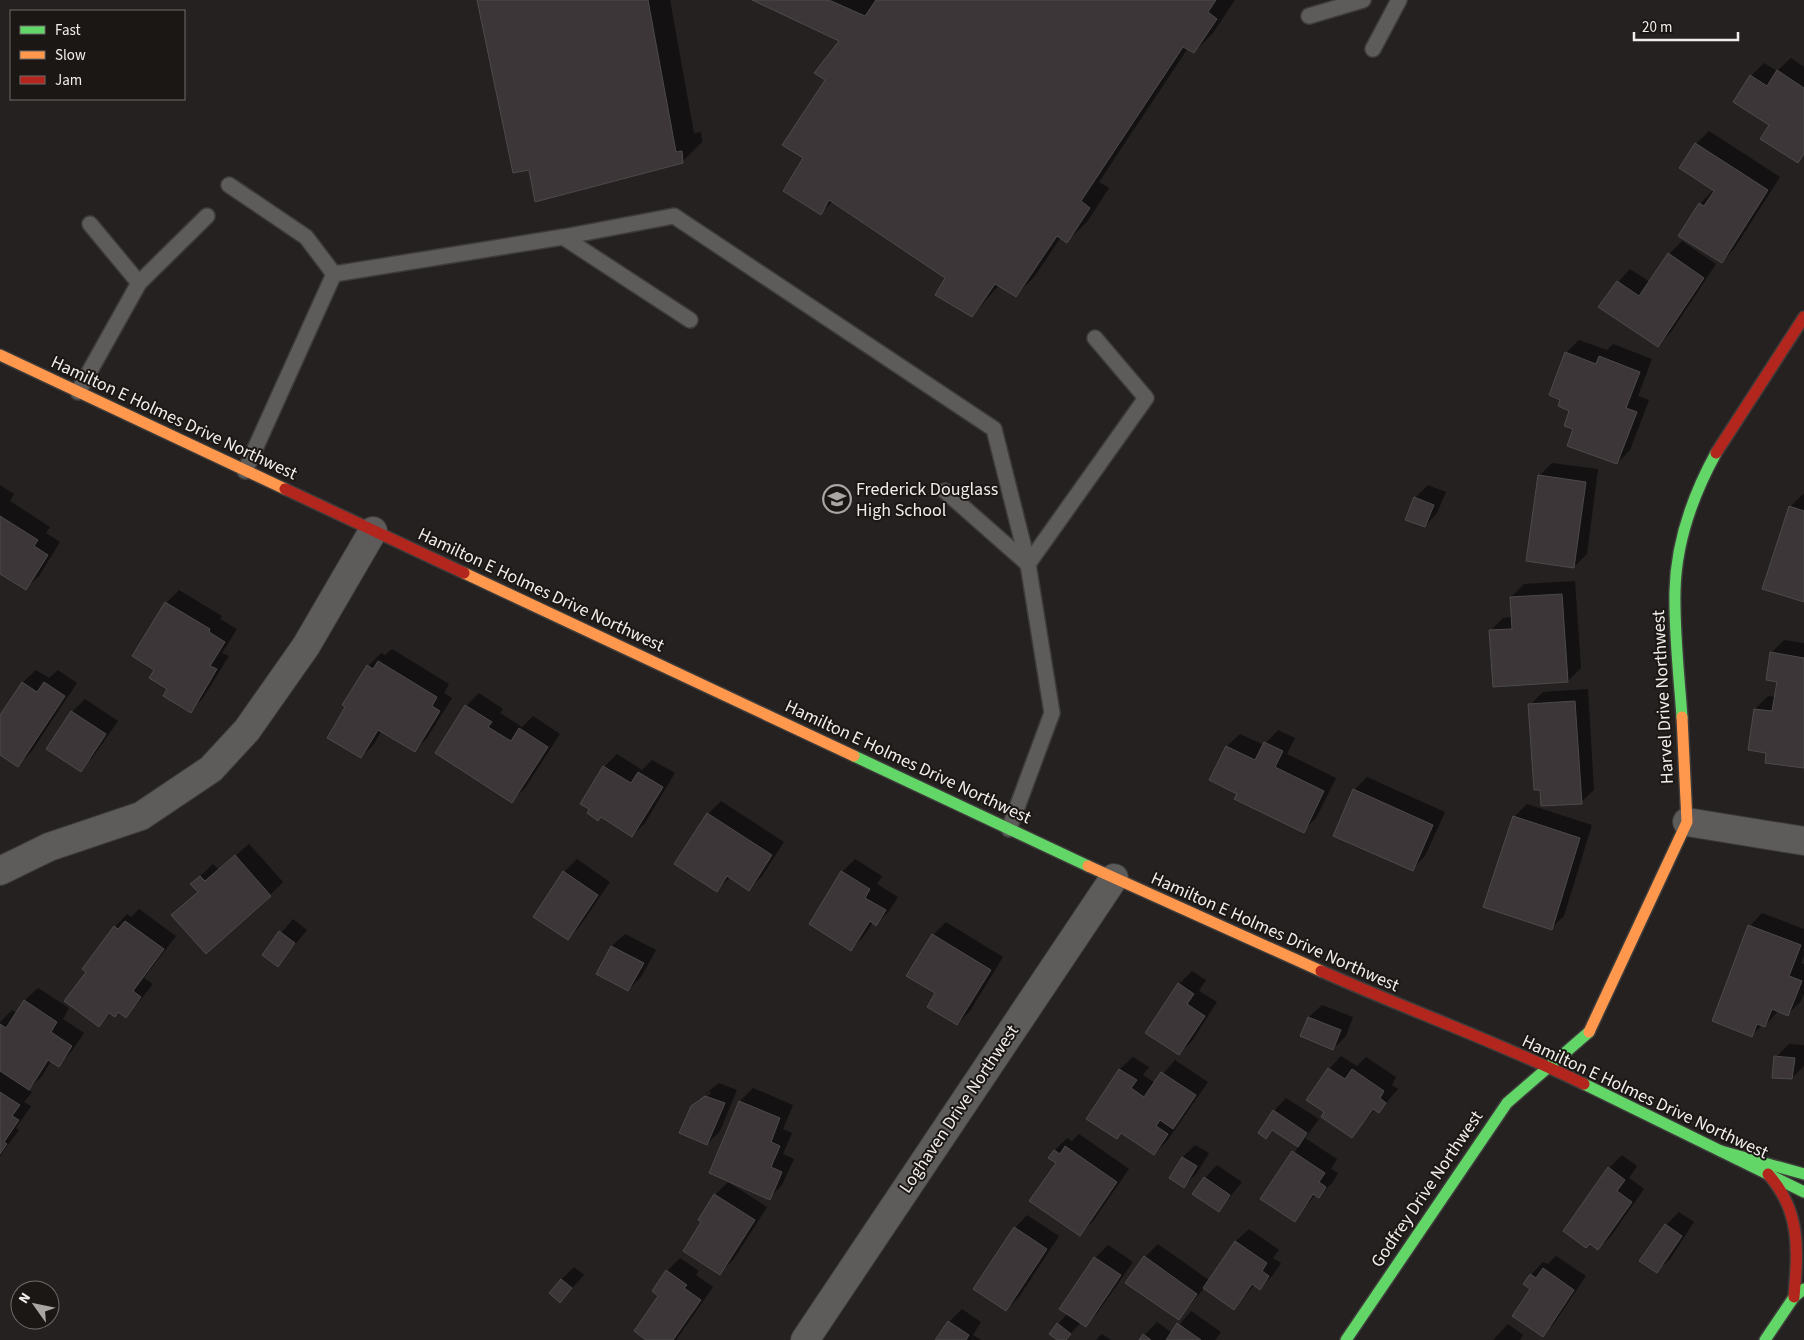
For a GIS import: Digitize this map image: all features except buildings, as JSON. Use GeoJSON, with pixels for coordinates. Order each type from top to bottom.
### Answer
{"type":"FeatureCollection","features":[{"type":"Feature","properties":{"kind":"main road","name":"Harvel Drive Northwest"},"geometry":{"type":"LineString","coordinates":[[1549,1067],[1591,1030],[1688,822],[1675,590],[1683,533],[1700,483],[1725,437],[1804,317]]}},
{"type":"Feature","properties":{"kind":"main road","name":"Hamilton E Holmes Drive Northwest"},"geometry":{"type":"LineString","coordinates":[[0,355],[373,532],[1114,878],[1396,1005],[1549,1067],[1804,1192]]}},
{"type":"Feature","properties":{"kind":"main road","name":"Godfrey Drive Northwest"},"geometry":{"type":"LineString","coordinates":[[1346,1340],[1507,1102],[1549,1067]]}},
{"type":"Feature","properties":{"kind":"main road"},"geometry":{"type":"LineString","coordinates":[[1721,1151],[1804,1174]]}},
{"type":"Feature","properties":{"kind":"main road"},"geometry":{"type":"LineString","coordinates":[[1768,1174],[1785,1196],[1795,1229],[1797,1260],[1794,1297]]}},
{"type":"Feature","properties":{"kind":"main road"},"geometry":{"type":"LineString","coordinates":[[1765,1340],[1794,1297],[1804,1288]]}},
{"type":"Feature","properties":{"kind":"street"},"geometry":{"type":"LineString","coordinates":[[0,871],[50,847],[141,816],[211,769],[247,730],[306,646],[373,532]]}},
{"type":"Feature","properties":{"kind":"street"},"geometry":{"type":"LineString","coordinates":[[1688,822],[1804,841]]}},
{"type":"Feature","properties":{"kind":"street","name":"Loghaven Drive Northwest"},"geometry":{"type":"LineString","coordinates":[[804,1340],[1114,878]]}},
{"type":"Feature","properties":{"kind":"lane"},"geometry":{"type":"LineString","coordinates":[[1310,16],[1363,0]]}},
{"type":"Feature","properties":{"kind":"lane"},"geometry":{"type":"LineString","coordinates":[[1373,49],[1398,0]]}},
{"type":"Feature","properties":{"kind":"lane"},"geometry":{"type":"LineString","coordinates":[[229,185],[306,237],[334,274]]}},
{"type":"Feature","properties":{"kind":"lane"},"geometry":{"type":"LineString","coordinates":[[78,392],[139,283],[207,216]]}},
{"type":"Feature","properties":{"kind":"lane"},"geometry":{"type":"LineString","coordinates":[[334,274],[563,237],[674,216],[994,429],[1028,564],[1052,713],[1009,829]]}},
{"type":"Feature","properties":{"kind":"lane"},"geometry":{"type":"LineString","coordinates":[[90,224],[139,283]]}},
{"type":"Feature","properties":{"kind":"lane"},"geometry":{"type":"LineString","coordinates":[[563,237],[690,320]]}},
{"type":"Feature","properties":{"kind":"lane"},"geometry":{"type":"LineString","coordinates":[[245,471],[334,274]]}},
{"type":"Feature","properties":{"kind":"lane"},"geometry":{"type":"LineString","coordinates":[[1028,564],[1146,398],[1095,338]]}},
{"type":"Feature","properties":{"kind":"lane"},"geometry":{"type":"LineString","coordinates":[[945,491],[1028,564]]}},
{"type":"Feature","properties":{"kind":"traffic: fast"},"geometry":{"type":"LineString","coordinates":[[1682,717],[1675,622],[1676,573],[1687,519],[1700,485],[1716,453]]}},
{"type":"Feature","properties":{"kind":"traffic: fast"},"geometry":{"type":"LineString","coordinates":[[854,756],[1088,866]]}},
{"type":"Feature","properties":{"kind":"traffic: fast"},"geometry":{"type":"LineString","coordinates":[[1346,1340],[1507,1103],[1589,1032]]}},
{"type":"Feature","properties":{"kind":"traffic: fast"},"geometry":{"type":"LineString","coordinates":[[1584,1084],[1804,1192]]}},
{"type":"Feature","properties":{"kind":"traffic: fast"},"geometry":{"type":"LineString","coordinates":[[1721,1151],[1804,1174]]}},
{"type":"Feature","properties":{"kind":"traffic: fast"},"geometry":{"type":"LineString","coordinates":[[1765,1340],[1794,1297],[1804,1289]]}},
{"type":"Feature","properties":{"kind":"traffic: slow"},"geometry":{"type":"LineString","coordinates":[[0,355],[285,489]]}},
{"type":"Feature","properties":{"kind":"traffic: slow"},"geometry":{"type":"LineString","coordinates":[[464,573],[854,756]]}},
{"type":"Feature","properties":{"kind":"traffic: slow"},"geometry":{"type":"LineString","coordinates":[[1589,1032],[1687,822],[1682,717]]}},
{"type":"Feature","properties":{"kind":"traffic: slow"},"geometry":{"type":"LineString","coordinates":[[1088,866],[1321,971]]}},
{"type":"Feature","properties":{"kind":"traffic: jam"},"geometry":{"type":"LineString","coordinates":[[1716,453],[1804,317]]}},
{"type":"Feature","properties":{"kind":"traffic: jam"},"geometry":{"type":"LineString","coordinates":[[285,489],[464,573]]}},
{"type":"Feature","properties":{"kind":"traffic: jam"},"geometry":{"type":"LineString","coordinates":[[1321,971],[1519,1054],[1584,1084]]}},
{"type":"Feature","properties":{"kind":"traffic: jam"},"geometry":{"type":"LineString","coordinates":[[1768,1174],[1787,1202],[1792,1217],[1796,1247],[1794,1297]]}},
{"type":"Feature","properties":{"kind":"place","name":"Frederick Douglass High School"},"geometry":{"type":"Point","coordinates":[837,499]}}]}
